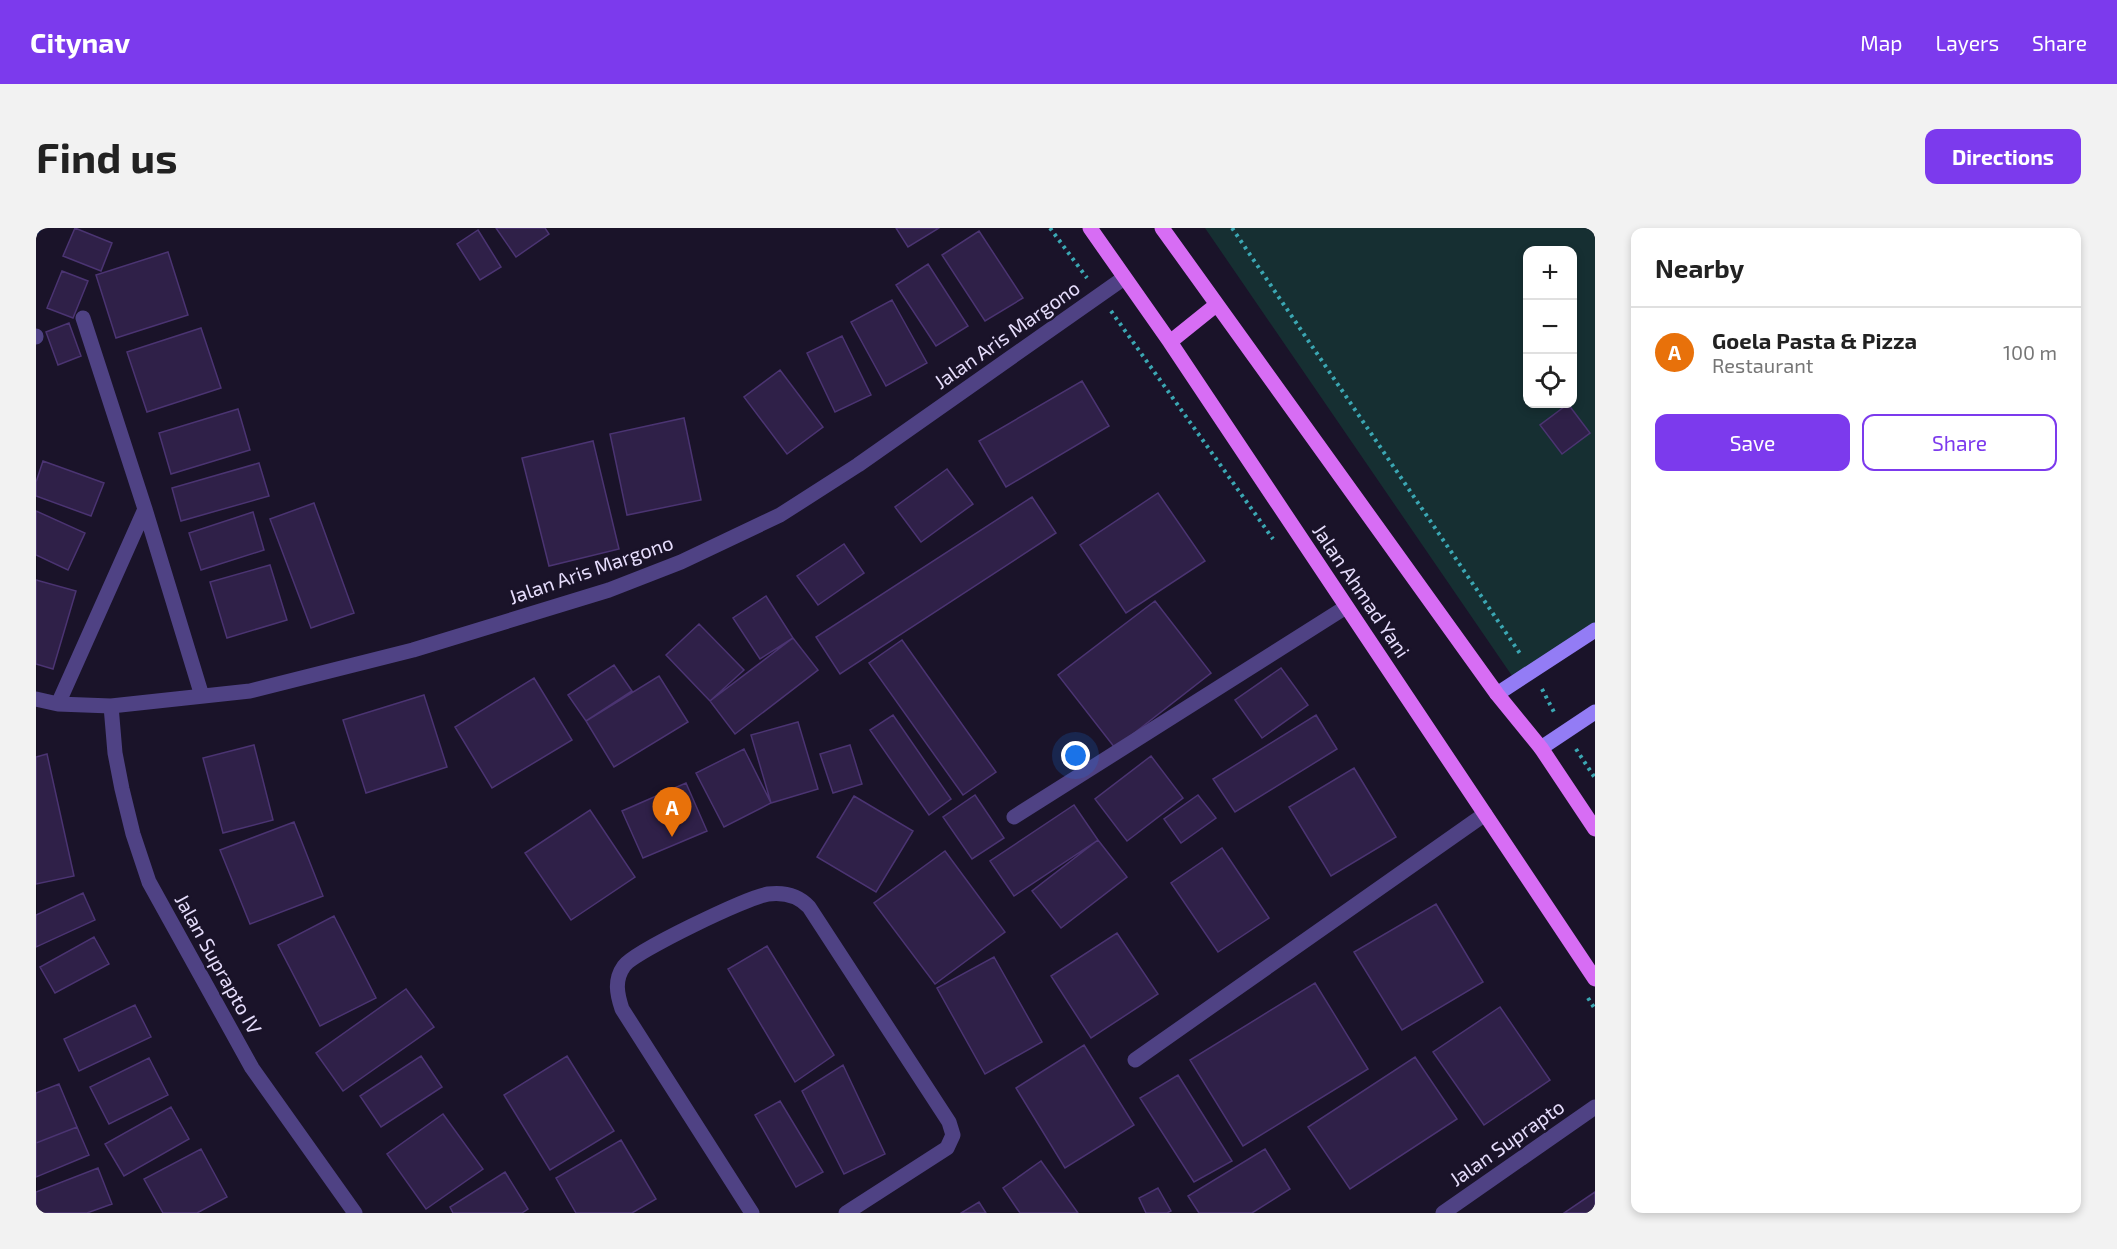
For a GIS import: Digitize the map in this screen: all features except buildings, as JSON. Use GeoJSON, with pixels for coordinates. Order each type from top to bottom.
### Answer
{"type":"FeatureCollection","features":[{"type":"Feature","properties":{"kind":"main road","name":"Jalan Ahmad Yani"},"geometry":{"type":"LineString","coordinates":[[1090,228],[1170,342],[1595,979]]}},
{"type":"Feature","properties":{"kind":"main road"},"geometry":{"type":"LineString","coordinates":[[1162,228],[1497,694],[1541,748],[1595,829]]}},
{"type":"Feature","properties":{"kind":"main road"},"geometry":{"type":"LineString","coordinates":[[1170,342],[1216,305]]}},
{"type":"Feature","properties":{"kind":"street","name":"Jalan Aris Margono"},"geometry":{"type":"LineString","coordinates":[[36,699],[58,704],[111,706],[250,691],[413,650],[609,590],[681,562],[780,515],[858,465],[1124,278]]}},
{"type":"Feature","properties":{"kind":"street"},"geometry":{"type":"LineString","coordinates":[[83,318],[202,696]]}},
{"type":"Feature","properties":{"kind":"street"},"geometry":{"type":"LineString","coordinates":[[58,704],[145,509]]}},
{"type":"Feature","properties":{"kind":"street"},"geometry":{"type":"LineString","coordinates":[[1014,817],[1346,607]]}},
{"type":"Feature","properties":{"kind":"street"},"geometry":{"type":"LineString","coordinates":[[1497,694],[1595,630]]}},
{"type":"Feature","properties":{"kind":"street","name":"Jalan Suprapto IV"},"geometry":{"type":"LineString","coordinates":[[111,706],[115,753],[122,789],[133,834],[149,882],[252,1068],[355,1213]]}},
{"type":"Feature","properties":{"kind":"street"},"geometry":{"type":"LineString","coordinates":[[1541,748],[1595,712]]}},
{"type":"Feature","properties":{"kind":"street"},"geometry":{"type":"LineString","coordinates":[[1135,1060],[1485,814]]}},
{"type":"Feature","properties":{"kind":"street"},"geometry":{"type":"LineString","coordinates":[[752,1213],[622,1009],[617,994],[617,984],[625,964],[642,951],[751,898],[779,893],[795,896],[809,908],[949,1122],[953,1135],[947,1148],[846,1213]]}},
{"type":"Feature","properties":{"kind":"street","name":"Jalan Suprapto"},"geometry":{"type":"LineString","coordinates":[[1443,1213],[1595,1107]]}},
{"type":"Feature","properties":{"kind":"path"},"geometry":{"type":"LineString","coordinates":[[1232,228],[1532,671],[1565,732],[1595,778]]}},
{"type":"Feature","properties":{"kind":"green space"},"geometry":{"type":"Polygon","coordinates":[[[1205,228],[1595,228],[1595,633],[1519,686],[1205,228]]]}},
{"type":"Feature","properties":{"kind":"place","name":"Goela Pasta & Pizza"},"geometry":{"type":"Point","coordinates":[672,837]}}]}
